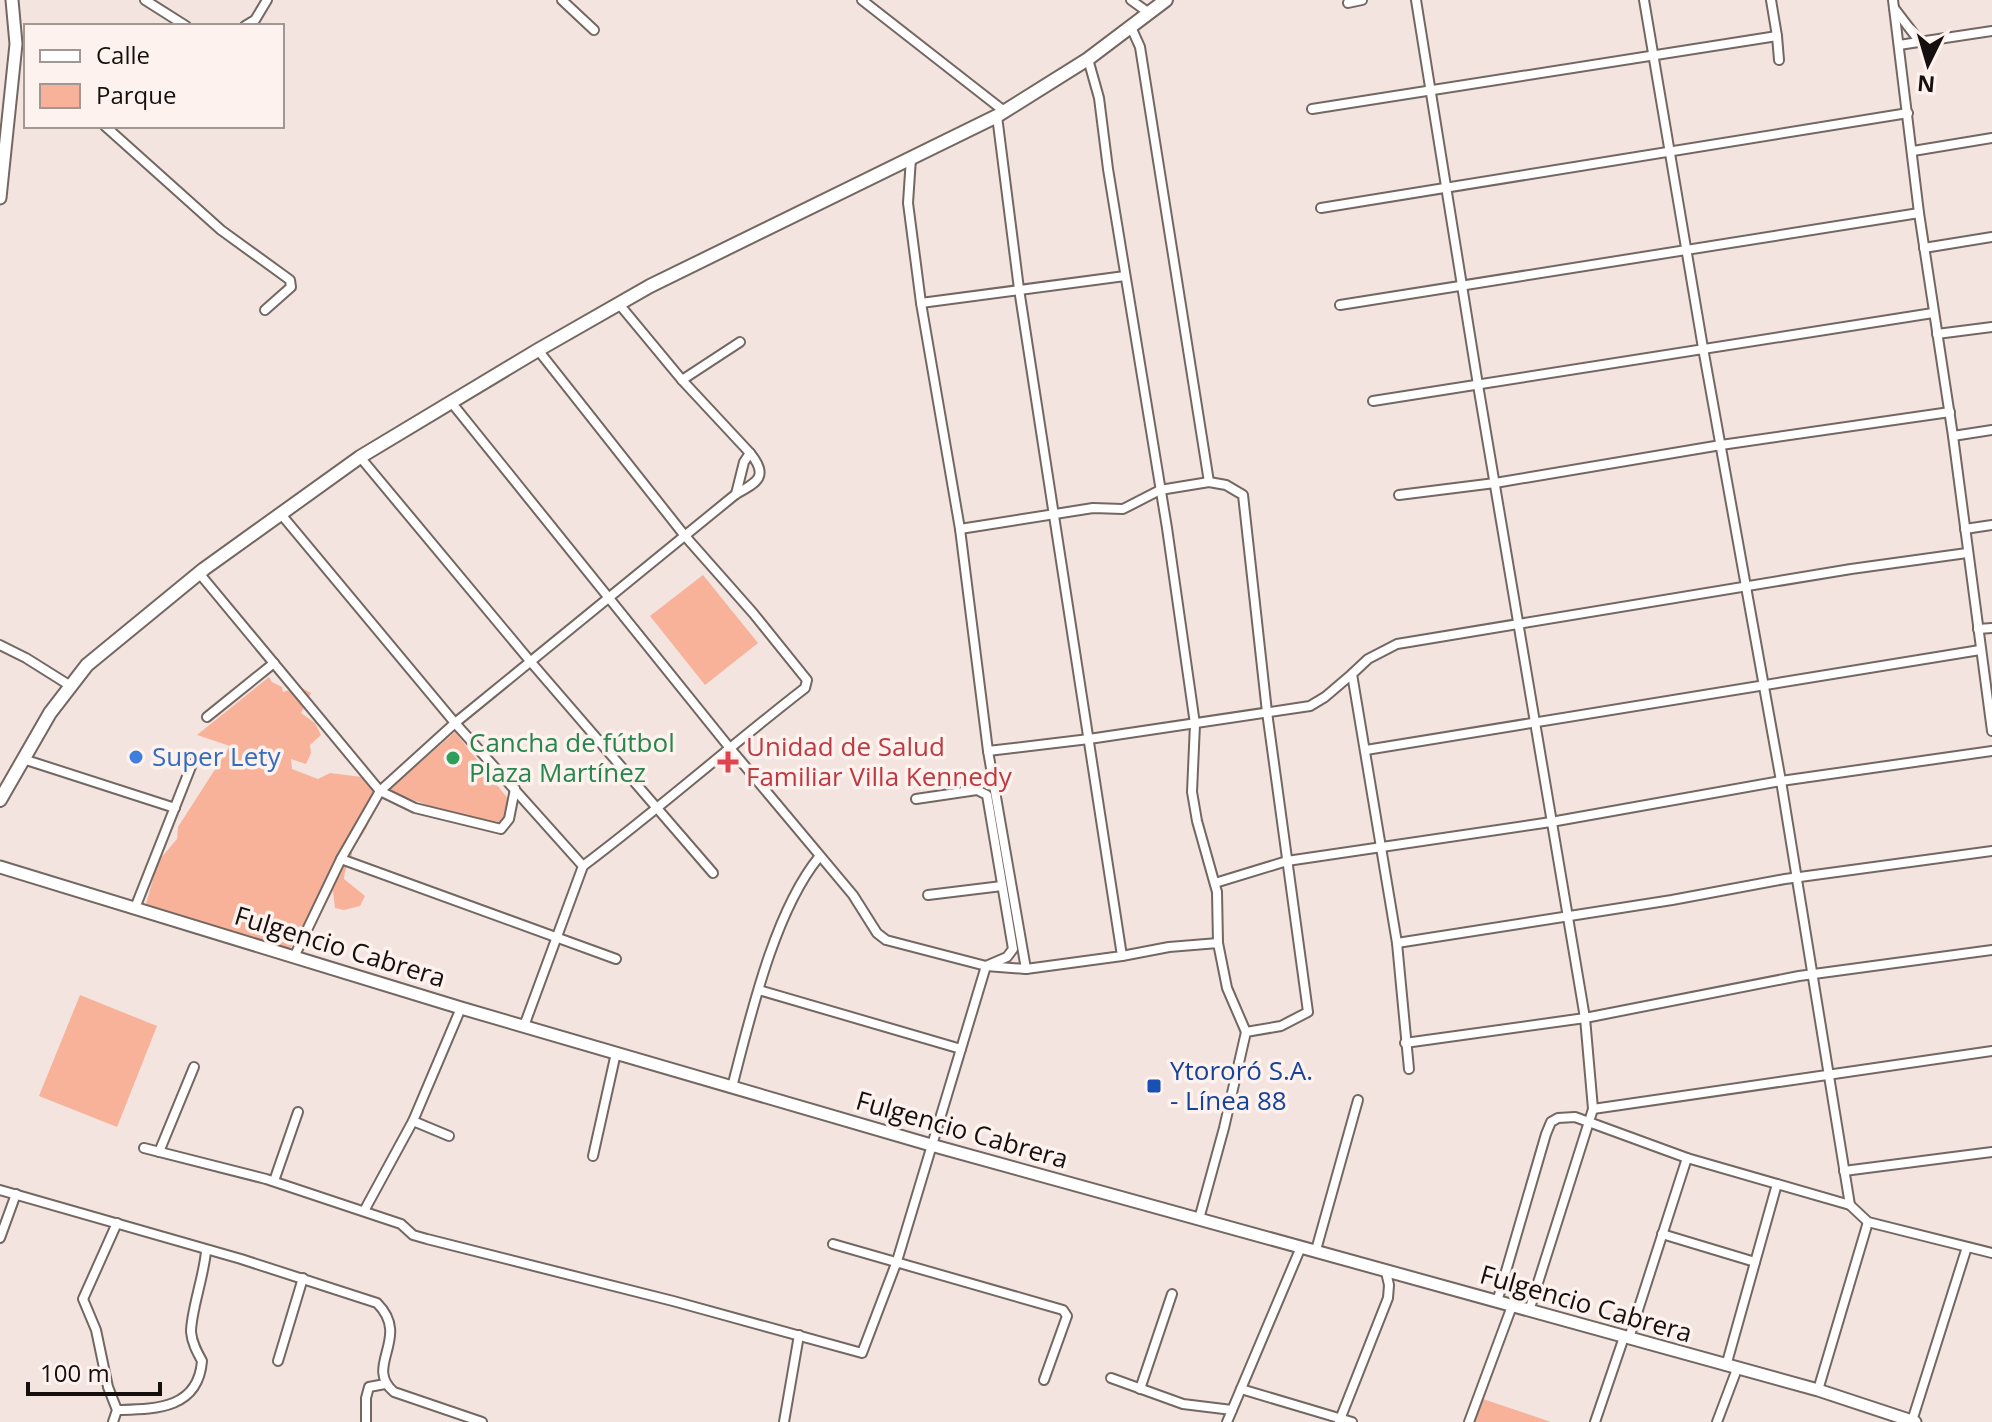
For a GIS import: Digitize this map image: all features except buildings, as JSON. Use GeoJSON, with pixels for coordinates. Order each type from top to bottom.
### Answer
{"type":"FeatureCollection","features":[{"type":"Feature","properties":{"kind":"main road"},"geometry":{"type":"LineString","coordinates":[[0,198],[2,141],[20,72],[12,0]]}},
{"type":"Feature","properties":{"kind":"main road"},"geometry":{"type":"LineString","coordinates":[[0,800],[69,685],[108,645],[199,573],[360,457],[650,286],[1001,113],[1088,59],[1166,0]]}},
{"type":"Feature","properties":{"kind":"main road","name":"Fulgencio Cabrera"},"geometry":{"type":"LineString","coordinates":[[0,867],[461,1008],[931,1145],[1818,1390],[1913,1422]]}},
{"type":"Feature","properties":{"kind":"street"},"geometry":{"type":"LineString","coordinates":[[145,0],[183,24]]}},
{"type":"Feature","properties":{"kind":"street"},"geometry":{"type":"LineString","coordinates":[[248,24],[255,20],[267,0]]}},
{"type":"Feature","properties":{"kind":"street"},"geometry":{"type":"LineString","coordinates":[[562,0],[594,30]]}},
{"type":"Feature","properties":{"kind":"street"},"geometry":{"type":"LineString","coordinates":[[862,0],[1001,113],[1019,289],[1122,956]]}},
{"type":"Feature","properties":{"kind":"street"},"geometry":{"type":"LineString","coordinates":[[1131,0],[1149,13]]}},
{"type":"Feature","properties":{"kind":"street"},"geometry":{"type":"LineString","coordinates":[[1348,3],[1362,0]]}},
{"type":"Feature","properties":{"kind":"street"},"geometry":{"type":"LineString","coordinates":[[1416,0],[1585,1018],[1593,1109],[1529,1311]]}},
{"type":"Feature","properties":{"kind":"street"},"geometry":{"type":"LineString","coordinates":[[1644,0],[1781,781],[1850,1205]]}},
{"type":"Feature","properties":{"kind":"street"},"geometry":{"type":"LineString","coordinates":[[1771,0],[1779,60]]}},
{"type":"Feature","properties":{"kind":"street"},"geometry":{"type":"LineString","coordinates":[[1893,4],[1920,42]]}},
{"type":"Feature","properties":{"kind":"street"},"geometry":{"type":"LineString","coordinates":[[1893,4],[1919,213],[1950,412],[1992,729]]}},
{"type":"Feature","properties":{"kind":"street"},"geometry":{"type":"LineString","coordinates":[[1131,27],[1140,47],[1209,482]]}},
{"type":"Feature","properties":{"kind":"street"},"geometry":{"type":"LineString","coordinates":[[1899,45],[1992,31]]}},
{"type":"Feature","properties":{"kind":"street"},"geometry":{"type":"LineString","coordinates":[[1312,109],[1777,36]]}},
{"type":"Feature","properties":{"kind":"street"},"geometry":{"type":"LineString","coordinates":[[1088,59],[1099,98],[1195,724],[1192,792],[1215,883],[1218,943],[1227,988],[1246,1032],[1199,1219]]}},
{"type":"Feature","properties":{"kind":"street"},"geometry":{"type":"LineString","coordinates":[[1321,208],[1908,113]]}},
{"type":"Feature","properties":{"kind":"street"},"geometry":{"type":"LineString","coordinates":[[107,128],[221,230],[290,280],[291,287],[265,310]]}},
{"type":"Feature","properties":{"kind":"street"},"geometry":{"type":"LineString","coordinates":[[1913,151],[1992,138]]}},
{"type":"Feature","properties":{"kind":"street"},"geometry":{"type":"LineString","coordinates":[[911,158],[908,203],[921,303],[960,529],[988,751],[1026,969]]}},
{"type":"Feature","properties":{"kind":"street"},"geometry":{"type":"LineString","coordinates":[[1340,305],[1919,213]]}},
{"type":"Feature","properties":{"kind":"street"},"geometry":{"type":"LineString","coordinates":[[1924,248],[1992,237]]}},
{"type":"Feature","properties":{"kind":"street"},"geometry":{"type":"LineString","coordinates":[[921,303],[1125,276]]}},
{"type":"Feature","properties":{"kind":"street"},"geometry":{"type":"LineString","coordinates":[[295,955],[341,859],[380,791],[530,661],[760,477],[758,463],[750,453],[682,380],[619,304]]}},
{"type":"Feature","properties":{"kind":"street"},"geometry":{"type":"LineString","coordinates":[[1373,401],[1933,313]]}},
{"type":"Feature","properties":{"kind":"street"},"geometry":{"type":"LineString","coordinates":[[1937,334],[1992,327]]}},
{"type":"Feature","properties":{"kind":"street"},"geometry":{"type":"LineString","coordinates":[[682,380],[740,342]]}},
{"type":"Feature","properties":{"kind":"street"},"geometry":{"type":"LineString","coordinates":[[524,1026],[583,866],[657,810],[729,747],[805,688],[807,680],[685,536],[538,350]]}},
{"type":"Feature","properties":{"kind":"street"},"geometry":{"type":"LineString","coordinates":[[451,402],[729,747],[853,895],[877,933],[886,940],[986,966],[1026,969],[1169,947],[1218,943]]}},
{"type":"Feature","properties":{"kind":"street"},"geometry":{"type":"LineString","coordinates":[[1399,495],[1495,483],[1721,445],[1950,412]]}},
{"type":"Feature","properties":{"kind":"street"},"geometry":{"type":"LineString","coordinates":[[1953,436],[1992,430]]}},
{"type":"Feature","properties":{"kind":"street"},"geometry":{"type":"LineString","coordinates":[[736,494],[744,462],[750,453]]}},
{"type":"Feature","properties":{"kind":"street"},"geometry":{"type":"LineString","coordinates":[[360,457],[713,873]]}},
{"type":"Feature","properties":{"kind":"street"},"geometry":{"type":"LineString","coordinates":[[960,529],[1093,508],[1123,509],[1160,490],[1209,482],[1226,485],[1243,495],[1267,712],[1308,1012],[1281,1026],[1246,1032]]}},
{"type":"Feature","properties":{"kind":"street"},"geometry":{"type":"LineString","coordinates":[[280,513],[455,723],[583,866]]}},
{"type":"Feature","properties":{"kind":"street"},"geometry":{"type":"LineString","coordinates":[[1965,529],[1992,525]]}},
{"type":"Feature","properties":{"kind":"street"},"geometry":{"type":"LineString","coordinates":[[988,751],[1310,706],[1368,659],[1397,644],[1967,553]]}},
{"type":"Feature","properties":{"kind":"street"},"geometry":{"type":"LineString","coordinates":[[199,573],[380,791],[415,808],[501,829],[509,819],[515,789]]}},
{"type":"Feature","properties":{"kind":"street"},"geometry":{"type":"LineString","coordinates":[[1978,629],[1992,628]]}},
{"type":"Feature","properties":{"kind":"street"},"geometry":{"type":"LineString","coordinates":[[0,645],[69,685]]}},
{"type":"Feature","properties":{"kind":"street"},"geometry":{"type":"LineString","coordinates":[[1366,750],[1980,650]]}},
{"type":"Feature","properties":{"kind":"street"},"geometry":{"type":"LineString","coordinates":[[207,717],[274,663]]}},
{"type":"Feature","properties":{"kind":"street"},"geometry":{"type":"LineString","coordinates":[[1352,674],[1397,943],[1409,1069]]}},
{"type":"Feature","properties":{"kind":"street"},"geometry":{"type":"LineString","coordinates":[[1215,883],[1287,861],[1551,822],[1781,781],[1992,751]]}},
{"type":"Feature","properties":{"kind":"street"},"geometry":{"type":"LineString","coordinates":[[23,759],[175,808]]}},
{"type":"Feature","properties":{"kind":"street"},"geometry":{"type":"LineString","coordinates":[[135,908],[192,764]]}},
{"type":"Feature","properties":{"kind":"street"},"geometry":{"type":"LineString","coordinates":[[916,799],[969,791],[986,793],[1013,949],[1007,957],[986,966]]}},
{"type":"Feature","properties":{"kind":"street"},"geometry":{"type":"LineString","coordinates":[[1397,943],[1796,877],[1992,851]]}},
{"type":"Feature","properties":{"kind":"street"},"geometry":{"type":"LineString","coordinates":[[732,1087],[759,990],[786,911],[806,873],[819,857]]}},
{"type":"Feature","properties":{"kind":"street"},"geometry":{"type":"LineString","coordinates":[[341,859],[616,959]]}},
{"type":"Feature","properties":{"kind":"street"},"geometry":{"type":"LineString","coordinates":[[928,895],[1002,886]]}},
{"type":"Feature","properties":{"kind":"street"},"geometry":{"type":"LineString","coordinates":[[1405,1043],[1585,1018],[1812,974],[1992,950]]}},
{"type":"Feature","properties":{"kind":"street"},"geometry":{"type":"LineString","coordinates":[[144,1148],[274,1181],[401,1224],[413,1235],[427,1239],[862,1353],[897,1261],[986,966]]}},
{"type":"Feature","properties":{"kind":"street"},"geometry":{"type":"LineString","coordinates":[[759,990],[961,1049]]}},
{"type":"Feature","properties":{"kind":"street"},"geometry":{"type":"LineString","coordinates":[[364,1211],[413,1121],[461,1008]]}},
{"type":"Feature","properties":{"kind":"street"},"geometry":{"type":"LineString","coordinates":[[1593,1109],[1992,1051]]}},
{"type":"Feature","properties":{"kind":"street"},"geometry":{"type":"LineString","coordinates":[[593,1156],[616,1053]]}},
{"type":"Feature","properties":{"kind":"street"},"geometry":{"type":"LineString","coordinates":[[159,1152],[194,1067]]}},
{"type":"Feature","properties":{"kind":"street"},"geometry":{"type":"LineString","coordinates":[[1316,1250],[1358,1100]]}},
{"type":"Feature","properties":{"kind":"street"},"geometry":{"type":"LineString","coordinates":[[274,1181],[298,1112]]}},
{"type":"Feature","properties":{"kind":"street"},"geometry":{"type":"LineString","coordinates":[[1497,1302],[1549,1126],[1558,1118],[1575,1117],[1687,1158],[1850,1205],[1868,1222],[1992,1253]]}},
{"type":"Feature","properties":{"kind":"street"},"geometry":{"type":"LineString","coordinates":[[413,1121],[449,1136]]}},
{"type":"Feature","properties":{"kind":"street"},"geometry":{"type":"LineString","coordinates":[[1844,1171],[1992,1152]]}},
{"type":"Feature","properties":{"kind":"street"},"geometry":{"type":"LineString","coordinates":[[1595,1422],[1687,1158]]}},
{"type":"Feature","properties":{"kind":"street"},"geometry":{"type":"LineString","coordinates":[[1717,1422],[1777,1184]]}},
{"type":"Feature","properties":{"kind":"street"},"geometry":{"type":"LineString","coordinates":[[0,1190],[303,1278],[377,1303],[388,1314],[392,1329],[382,1374],[385,1384],[394,1392],[482,1422]]}},
{"type":"Feature","properties":{"kind":"street"},"geometry":{"type":"LineString","coordinates":[[0,1238],[16,1194]]}},
{"type":"Feature","properties":{"kind":"street"},"geometry":{"type":"LineString","coordinates":[[1818,1390],[1868,1222]]}},
{"type":"Feature","properties":{"kind":"street"},"geometry":{"type":"LineString","coordinates":[[113,1422],[117,1410],[108,1387],[96,1330],[83,1299],[117,1223]]}},
{"type":"Feature","properties":{"kind":"street"},"geometry":{"type":"LineString","coordinates":[[1662,1234],[1755,1262]]}},
{"type":"Feature","properties":{"kind":"street"},"geometry":{"type":"LineString","coordinates":[[833,1244],[1065,1312],[1067,1316],[1044,1380]]}},
{"type":"Feature","properties":{"kind":"street"},"geometry":{"type":"LineString","coordinates":[[1227,1422],[1301,1247]]}},
{"type":"Feature","properties":{"kind":"street"},"geometry":{"type":"LineString","coordinates":[[1913,1422],[1967,1247]]}},
{"type":"Feature","properties":{"kind":"street"},"geometry":{"type":"LineString","coordinates":[[117,1410],[159,1409],[181,1400],[196,1385],[202,1361],[191,1330],[205,1272],[206,1251]]}},
{"type":"Feature","properties":{"kind":"street"},"geometry":{"type":"LineString","coordinates":[[1340,1420],[1388,1298],[1386,1272]]}},
{"type":"Feature","properties":{"kind":"street"},"geometry":{"type":"LineString","coordinates":[[278,1361],[303,1278]]}},
{"type":"Feature","properties":{"kind":"street"},"geometry":{"type":"LineString","coordinates":[[1140,1389],[1172,1294]]}},
{"type":"Feature","properties":{"kind":"street"},"geometry":{"type":"LineString","coordinates":[[1469,1422],[1512,1306]]}},
{"type":"Feature","properties":{"kind":"street"},"geometry":{"type":"LineString","coordinates":[[784,1422],[799,1335]]}},
{"type":"Feature","properties":{"kind":"street"},"geometry":{"type":"LineString","coordinates":[[1111,1378],[1183,1404],[1232,1410]]}},
{"type":"Feature","properties":{"kind":"street"},"geometry":{"type":"LineString","coordinates":[[366,1422],[369,1387],[385,1384]]}},
{"type":"Feature","properties":{"kind":"street"},"geometry":{"type":"LineString","coordinates":[[1241,1389],[1352,1422]]}},
{"type":"Feature","properties":{"kind":"green space"},"geometry":{"type":"Polygon","coordinates":[[[703,575],[758,643],[705,685],[650,616],[703,575]]]}},
{"type":"Feature","properties":{"kind":"green space"},"geometry":{"type":"Polygon","coordinates":[[[269,677],[282,687],[283,692],[300,687],[311,693],[301,713],[315,723],[321,735],[310,745],[311,753],[306,764],[291,759],[292,769],[318,779],[330,773],[362,777],[382,797],[362,835],[352,845],[352,856],[348,858],[344,879],[365,896],[360,906],[344,910],[335,908],[333,891],[315,923],[305,925],[289,950],[281,949],[274,941],[265,951],[254,951],[228,937],[227,930],[205,934],[207,923],[203,922],[194,929],[183,929],[145,907],[160,859],[177,839],[178,827],[230,746],[197,735],[269,677]]]}},
{"type":"Feature","properties":{"kind":"green space"},"geometry":{"type":"Polygon","coordinates":[[[455,732],[509,800],[500,824],[461,817],[388,791],[455,732]]]}},
{"type":"Feature","properties":{"kind":"green space"},"geometry":{"type":"Polygon","coordinates":[[[80,995],[157,1026],[117,1127],[39,1096],[80,995]]]}},
{"type":"Feature","properties":{"kind":"green space"},"geometry":{"type":"Polygon","coordinates":[[[1483,1399],[1551,1422],[1474,1422],[1483,1399]]]}},
{"type":"Feature","properties":{"kind":"place","name":"Super Lety"},"geometry":{"type":"Point","coordinates":[136,757]}},
{"type":"Feature","properties":{"kind":"place","name":"Cancha de fútbol Plaza Martínez"},"geometry":{"type":"Point","coordinates":[453,758]}},
{"type":"Feature","properties":{"kind":"place","name":"Unidad de Salud Familiar Villa Kennedy"},"geometry":{"type":"Point","coordinates":[728,762]}},
{"type":"Feature","properties":{"kind":"place","name":"Ytororó S.A. - Línea 88"},"geometry":{"type":"Point","coordinates":[1154,1086]}}]}
